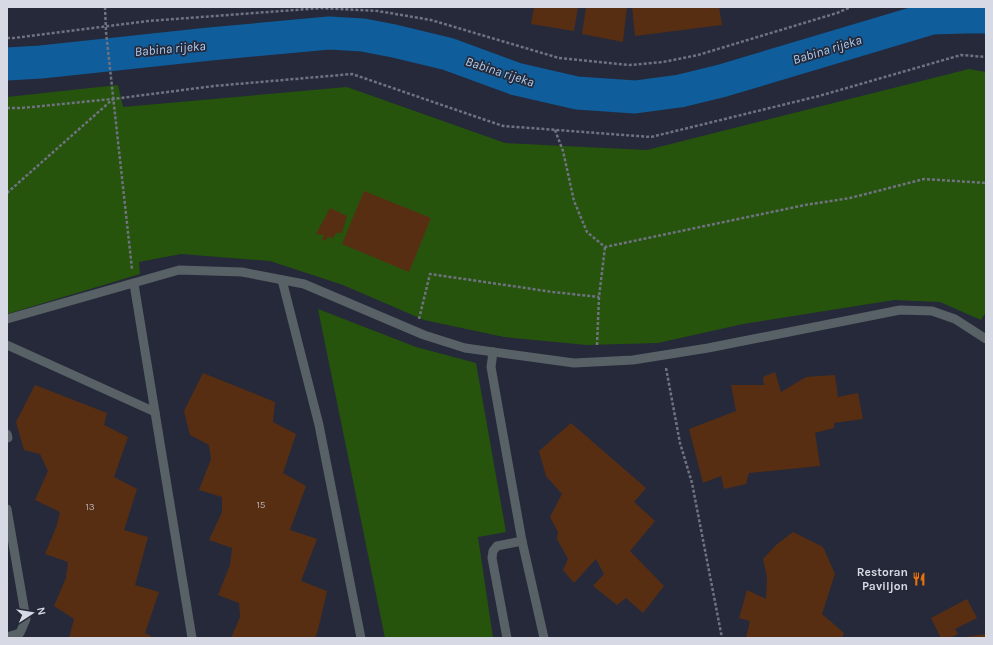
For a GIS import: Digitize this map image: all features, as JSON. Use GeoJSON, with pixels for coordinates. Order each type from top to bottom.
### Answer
{"type":"FeatureCollection","features":[{"type":"Feature","properties":{"kind":"lane"},"geometry":{"type":"LineString","coordinates":[[7,318],[134,284],[179,270],[242,272],[304,284],[416,332],[465,348],[574,363],[633,360],[708,348],[900,310],[932,311],[955,319],[986,338]]}},
{"type":"Feature","properties":{"kind":"lane"},"geometry":{"type":"LineString","coordinates":[[282,280],[319,425],[361,638]]}},
{"type":"Feature","properties":{"kind":"lane"},"geometry":{"type":"LineString","coordinates":[[134,284],[192,638]]}},
{"type":"Feature","properties":{"kind":"lane"},"geometry":{"type":"LineString","coordinates":[[7,345],[155,412]]}},
{"type":"Feature","properties":{"kind":"lane"},"geometry":{"type":"LineString","coordinates":[[494,352],[491,367],[522,541],[544,638]]}},
{"type":"Feature","properties":{"kind":"lane"},"geometry":{"type":"LineString","coordinates":[[7,434],[7,438]]}},
{"type":"Feature","properties":{"kind":"lane"},"geometry":{"type":"LineString","coordinates":[[7,509],[26,619],[20,633],[7,637]]}},
{"type":"Feature","properties":{"kind":"lane"},"geometry":{"type":"LineString","coordinates":[[507,638],[492,558],[493,551],[497,546],[522,541]]}},
{"type":"Feature","properties":{"kind":"path"},"geometry":{"type":"LineString","coordinates":[[105,7],[113,99],[134,284]]}},
{"type":"Feature","properties":{"kind":"path"},"geometry":{"type":"LineString","coordinates":[[7,38],[148,21],[321,8],[378,12],[431,20],[559,58],[630,65],[663,62],[698,55],[837,13],[851,7]]}},
{"type":"Feature","properties":{"kind":"path"},"geometry":{"type":"LineString","coordinates":[[7,108],[113,99],[214,86],[352,74],[503,126],[651,136],[819,96],[962,55],[986,57]]}},
{"type":"Feature","properties":{"kind":"path"},"geometry":{"type":"LineString","coordinates":[[7,193],[113,99]]}},
{"type":"Feature","properties":{"kind":"path"},"geometry":{"type":"LineString","coordinates":[[555,130],[563,151],[574,201],[587,232],[605,247]]}},
{"type":"Feature","properties":{"kind":"path"},"geometry":{"type":"LineString","coordinates":[[605,247],[805,205],[850,198],[924,179],[986,183]]}},
{"type":"Feature","properties":{"kind":"path"},"geometry":{"type":"LineString","coordinates":[[597,345],[599,296],[605,247]]}},
{"type":"Feature","properties":{"kind":"path"},"geometry":{"type":"LineString","coordinates":[[416,332],[430,274],[553,292],[599,296]]}},
{"type":"Feature","properties":{"kind":"path"},"geometry":{"type":"LineString","coordinates":[[663,355],[680,443],[692,483],[722,638]]}},
{"type":"Feature","properties":{"kind":"green space"},"geometry":{"type":"Polygon","coordinates":[[[969,69],[986,72],[986,312],[981,320],[940,302],[894,300],[743,324],[658,343],[587,345],[504,337],[424,320],[343,285],[270,261],[181,254],[139,262],[140,274],[7,314],[7,97],[118,85],[123,107],[347,87],[505,143],[647,150],[969,69]]]}},
{"type":"Feature","properties":{"kind":"green space"},"geometry":{"type":"Polygon","coordinates":[[[318,309],[416,347],[476,363],[506,532],[478,537],[493,638],[385,638],[318,309]]]}},
{"type":"Feature","properties":{"kind":"building"},"geometry":{"type":"Polygon","coordinates":[[[534,7],[578,7],[574,31],[531,24],[534,7]]]}},
{"type":"Feature","properties":{"kind":"building"},"geometry":{"type":"Polygon","coordinates":[[[586,7],[627,7],[623,42],[582,34],[586,7]]]}},
{"type":"Feature","properties":{"kind":"building"},"geometry":{"type":"Polygon","coordinates":[[[632,7],[719,7],[722,25],[635,36],[632,7]]]}},
{"type":"Feature","properties":{"kind":"building"},"geometry":{"type":"Polygon","coordinates":[[[364,191],[431,218],[409,272],[342,244],[364,191]]]}},
{"type":"Feature","properties":{"kind":"building"},"geometry":{"type":"Polygon","coordinates":[[[330,208],[347,216],[342,233],[336,233],[333,238],[328,237],[325,241],[322,239],[324,235],[316,234],[330,208]]]}},
{"type":"Feature","properties":{"kind":"building"},"geometry":{"type":"Polygon","coordinates":[[[775,372],[781,392],[806,377],[835,375],[838,397],[858,393],[863,419],[834,423],[834,428],[815,433],[820,466],[749,473],[746,484],[724,489],[721,476],[703,483],[689,429],[736,411],[731,385],[764,385],[763,377],[775,372]]]}},
{"type":"Feature","properties":{"kind":"building"},"geometry":{"type":"Polygon","coordinates":[[[203,373],[275,402],[273,422],[296,434],[283,473],[306,486],[290,530],[317,539],[301,581],[327,591],[315,638],[231,638],[240,617],[239,603],[218,595],[230,565],[232,548],[209,540],[222,512],[222,497],[199,490],[211,459],[209,445],[190,435],[184,411],[203,373]]]}},
{"type":"Feature","properties":{"kind":"building"},"geometry":{"type":"Polygon","coordinates":[[[35,385],[107,413],[104,425],[128,437],[114,477],[137,489],[124,530],[148,537],[135,585],[159,592],[145,633],[154,638],[69,638],[74,619],[54,606],[66,578],[68,562],[45,554],[57,525],[60,512],[35,500],[48,471],[40,454],[24,450],[16,422],[35,385]]]}},
{"type":"Feature","properties":{"kind":"building"},"geometry":{"type":"Polygon","coordinates":[[[571,423],[646,488],[634,502],[655,521],[630,551],[664,586],[643,613],[626,598],[617,605],[593,586],[604,574],[596,559],[574,583],[563,570],[568,559],[557,539],[558,532],[550,517],[562,494],[546,476],[539,451],[571,423]]]}},
{"type":"Feature","properties":{"kind":"building"},"geometry":{"type":"Polygon","coordinates":[[[793,532],[823,547],[835,574],[822,614],[844,633],[842,638],[746,638],[750,621],[739,618],[747,590],[766,599],[767,577],[763,559],[776,545],[793,532]]]}},
{"type":"Feature","properties":{"kind":"building"},"geometry":{"type":"Polygon","coordinates":[[[967,599],[977,618],[955,629],[958,634],[950,638],[941,638],[931,618],[967,599]]]}},
{"type":"Feature","properties":{"kind":"building"},"geometry":{"type":"Polygon","coordinates":[[[986,634],[986,638],[966,638],[966,637],[986,634]]]}},
{"type":"Feature","properties":{"kind":"waterway","name":"Babina rijeka"},"geometry":{"type":"LineString","coordinates":[[7,64],[41,62],[329,33],[363,35],[448,54],[516,79],[577,93],[635,97],[680,91],[721,81],[932,18],[986,17]]}},
{"type":"Feature","properties":{"kind":"place","name":"Restoran Paviljon"},"geometry":{"type":"Point","coordinates":[919,579]}}]}
